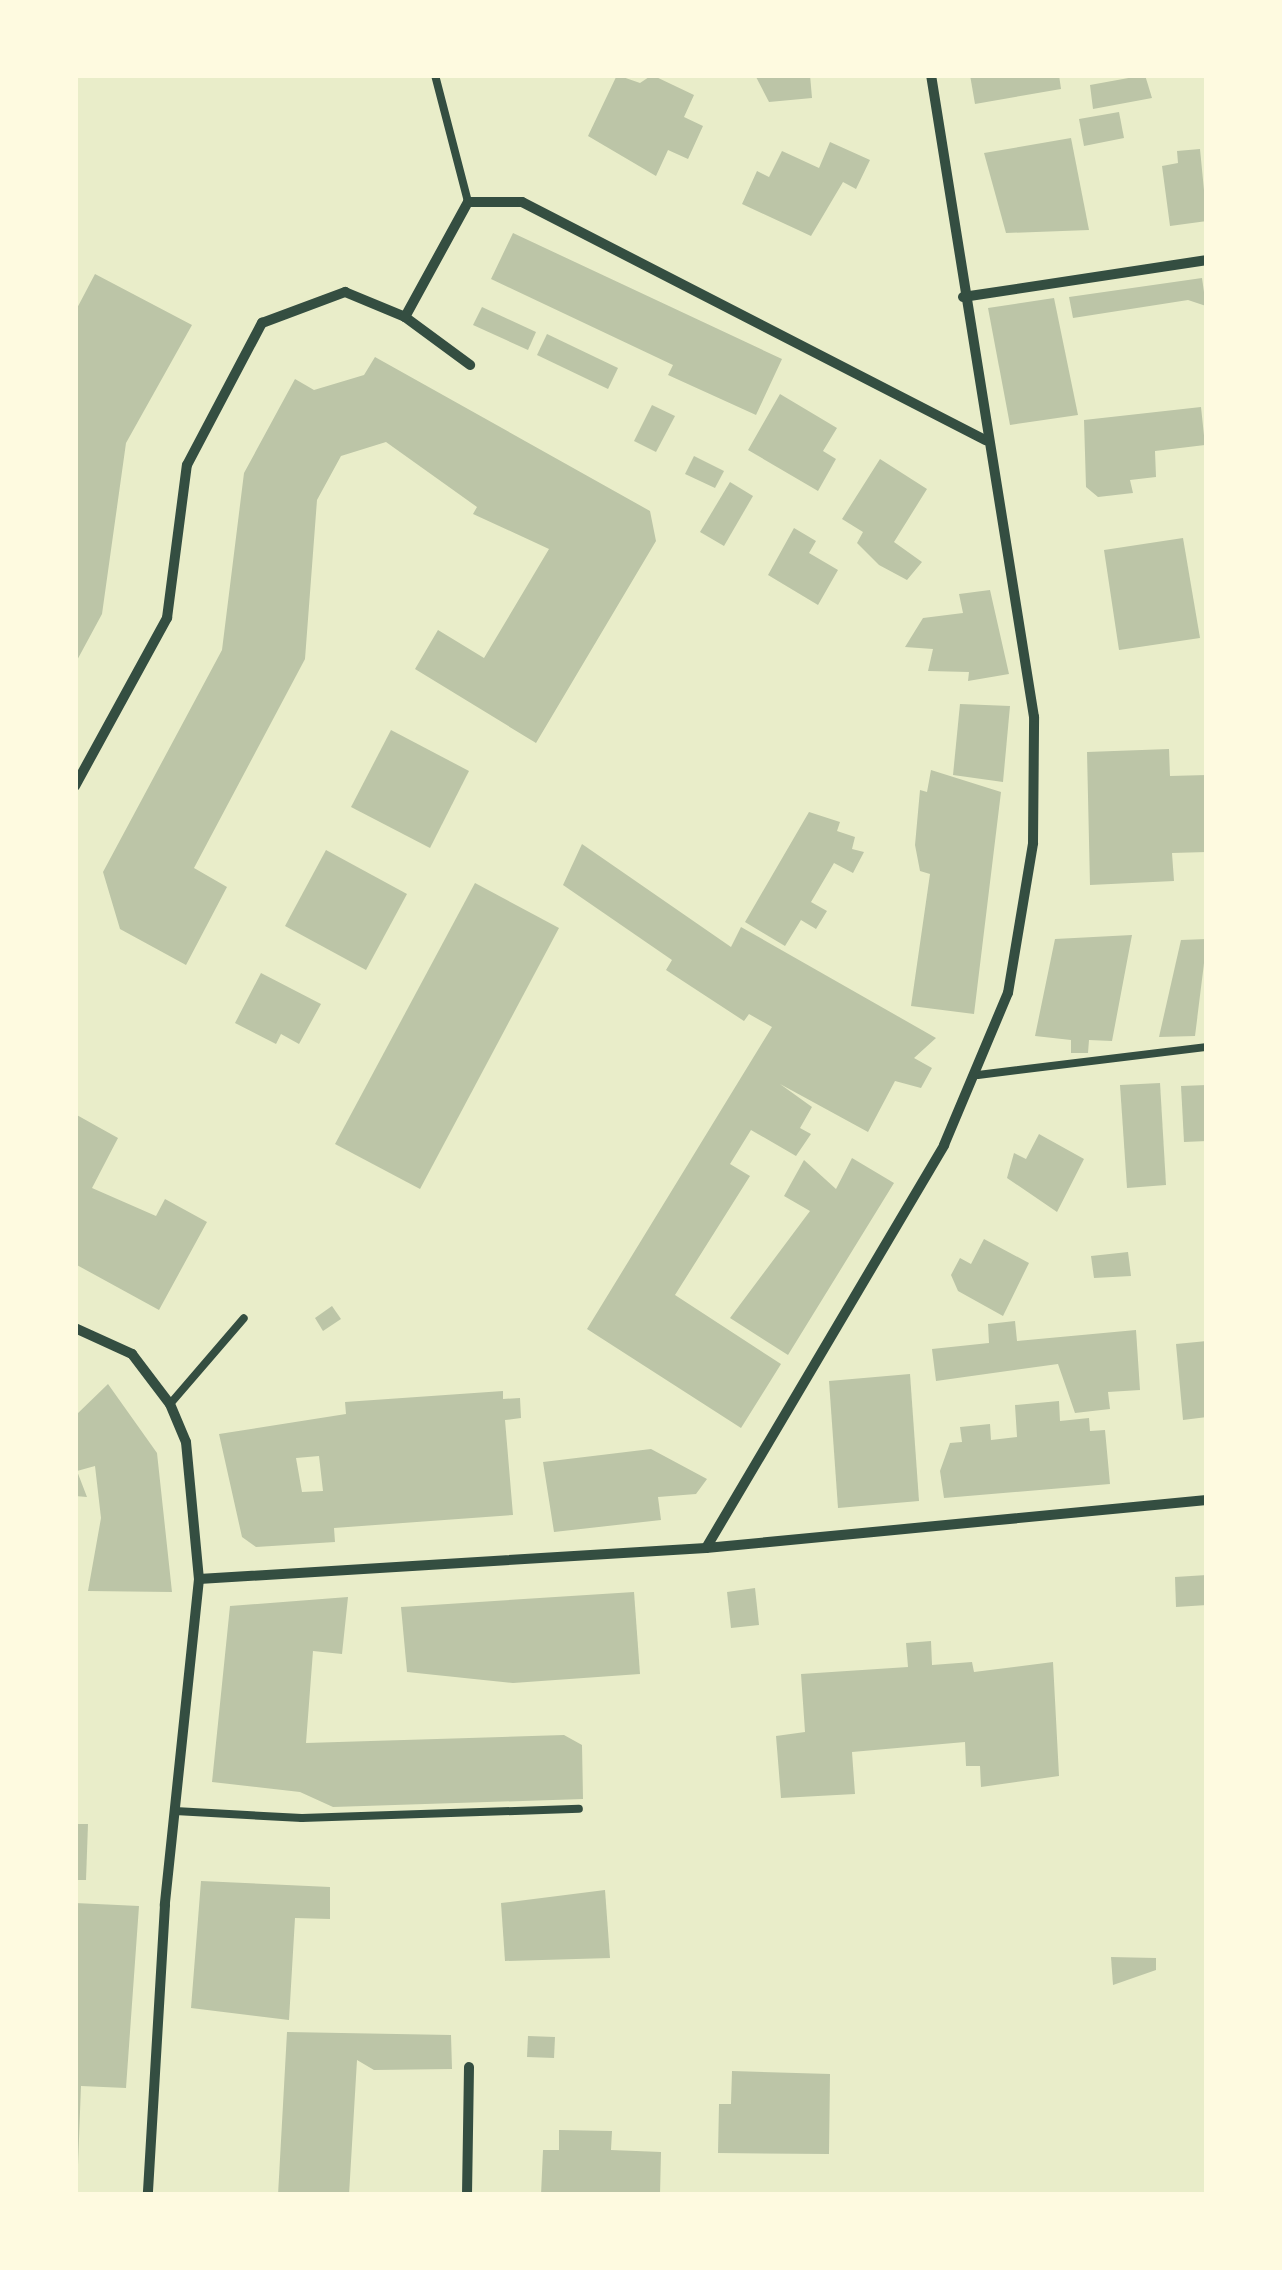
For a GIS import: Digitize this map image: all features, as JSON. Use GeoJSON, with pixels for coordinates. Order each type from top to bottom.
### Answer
{"type":"FeatureCollection","features":[{"type":"Feature","properties":{"kind":"street"},"geometry":{"type":"LineString","coordinates":[[706,1548],[978,1075],[1008,993],[1033,825],[1034,717],[985,440],[930,75]]}},
{"type":"Feature","properties":{"kind":"street"},"geometry":{"type":"LineString","coordinates":[[404,318],[468,202],[522,202],[985,440]]}},
{"type":"Feature","properties":{"kind":"street"},"geometry":{"type":"LineString","coordinates":[[963,296],[1207,260]]}},
{"type":"Feature","properties":{"kind":"street"},"geometry":{"type":"LineString","coordinates":[[75,786],[168,618],[188,466],[262,323],[345,292],[404,318],[470,365]]}},
{"type":"Feature","properties":{"kind":"street"},"geometry":{"type":"LineString","coordinates":[[75,1328],[132,1354],[170,1404],[186,1442],[199,1579],[174,1811],[148,2195]]}},
{"type":"Feature","properties":{"kind":"street"},"geometry":{"type":"LineString","coordinates":[[199,1579],[706,1548],[1207,1500]]}},
{"type":"Feature","properties":{"kind":"street"},"geometry":{"type":"LineString","coordinates":[[466,2195],[469,2067]]}},
{"type":"Feature","properties":{"kind":"lane"},"geometry":{"type":"LineString","coordinates":[[434,75],[468,202]]}},
{"type":"Feature","properties":{"kind":"lane"},"geometry":{"type":"LineString","coordinates":[[978,1075],[1207,1047]]}},
{"type":"Feature","properties":{"kind":"lane"},"geometry":{"type":"LineString","coordinates":[[170,1404],[244,1318]]}},
{"type":"Feature","properties":{"kind":"lane"},"geometry":{"type":"LineString","coordinates":[[174,1811],[302,1818],[579,1809]]}},
{"type":"Feature","properties":{"kind":"building"},"geometry":{"type":"Polygon","coordinates":[[[617,75],[640,83],[652,75],[694,95],[684,117],[703,126],[688,159],[668,150],[656,176],[588,136],[617,75]]]}},
{"type":"Feature","properties":{"kind":"building"},"geometry":{"type":"Polygon","coordinates":[[[755,75],[810,75],[812,98],[769,102],[755,75]]]}},
{"type":"Feature","properties":{"kind":"building"},"geometry":{"type":"Polygon","coordinates":[[[970,75],[1059,75],[1061,89],[975,104],[970,75]]]}},
{"type":"Feature","properties":{"kind":"building"},"geometry":{"type":"Polygon","coordinates":[[[1145,75],[1152,98],[1093,109],[1090,85],[1145,75]]]}},
{"type":"Feature","properties":{"kind":"building"},"geometry":{"type":"Polygon","coordinates":[[[1119,112],[1124,138],[1084,146],[1079,119],[1119,112]]]}},
{"type":"Feature","properties":{"kind":"building"},"geometry":{"type":"Polygon","coordinates":[[[1071,138],[1089,230],[1006,233],[984,153],[1071,138]]]}},
{"type":"Feature","properties":{"kind":"building"},"geometry":{"type":"Polygon","coordinates":[[[830,142],[870,160],[856,189],[843,182],[811,236],[742,204],[757,171],[769,177],[782,151],[819,168],[830,142]]]}},
{"type":"Feature","properties":{"kind":"building"},"geometry":{"type":"Polygon","coordinates":[[[1200,149],[1207,221],[1170,226],[1162,166],[1178,163],[1177,151],[1200,149]]]}},
{"type":"Feature","properties":{"kind":"building"},"geometry":{"type":"Polygon","coordinates":[[[513,233],[782,359],[756,415],[668,375],[673,365],[491,279],[513,233]]]}},
{"type":"Feature","properties":{"kind":"building"},"geometry":{"type":"Polygon","coordinates":[[[95,274],[192,325],[126,443],[102,614],[75,664],[75,312],[95,274]]]}},
{"type":"Feature","properties":{"kind":"building"},"geometry":{"type":"Polygon","coordinates":[[[1202,278],[1206,306],[1188,300],[1073,318],[1069,297],[1202,278]]]}},
{"type":"Feature","properties":{"kind":"building"},"geometry":{"type":"Polygon","coordinates":[[[1054,298],[1078,415],[1010,425],[988,308],[1054,298]]]}},
{"type":"Feature","properties":{"kind":"building"},"geometry":{"type":"Polygon","coordinates":[[[482,307],[536,332],[528,350],[473,325],[482,307]]]}},
{"type":"Feature","properties":{"kind":"building"},"geometry":{"type":"Polygon","coordinates":[[[547,334],[618,368],[608,389],[537,355],[547,334]]]}},
{"type":"Feature","properties":{"kind":"building"},"geometry":{"type":"Polygon","coordinates":[[[375,357],[650,511],[656,541],[536,743],[415,669],[438,630],[484,658],[549,549],[473,514],[477,507],[386,442],[341,456],[317,500],[305,659],[194,868],[227,887],[186,965],[120,929],[103,872],[222,650],[244,473],[295,379],[314,390],[364,375],[375,357]]]}},
{"type":"Feature","properties":{"kind":"building"},"geometry":{"type":"Polygon","coordinates":[[[780,394],[837,428],[823,451],[836,459],[818,491],[748,450],[780,394]]]}},
{"type":"Feature","properties":{"kind":"building"},"geometry":{"type":"Polygon","coordinates":[[[652,405],[675,416],[656,452],[634,441],[652,405]]]}},
{"type":"Feature","properties":{"kind":"building"},"geometry":{"type":"Polygon","coordinates":[[[1201,407],[1205,445],[1155,451],[1156,477],[1130,480],[1133,493],[1098,497],[1086,487],[1084,420],[1201,407]]]}},
{"type":"Feature","properties":{"kind":"building"},"geometry":{"type":"Polygon","coordinates":[[[694,456],[724,471],[715,488],[685,474],[694,456]]]}},
{"type":"Feature","properties":{"kind":"building"},"geometry":{"type":"Polygon","coordinates":[[[880,459],[927,489],[894,542],[922,562],[907,580],[879,565],[857,543],[863,532],[842,519],[880,459]]]}},
{"type":"Feature","properties":{"kind":"building"},"geometry":{"type":"Polygon","coordinates":[[[730,482],[753,496],[724,546],[700,532],[730,482]]]}},
{"type":"Feature","properties":{"kind":"building"},"geometry":{"type":"Polygon","coordinates":[[[794,528],[816,541],[809,553],[838,570],[818,605],[768,575],[794,528]]]}},
{"type":"Feature","properties":{"kind":"building"},"geometry":{"type":"Polygon","coordinates":[[[1183,538],[1200,638],[1119,650],[1104,550],[1183,538]]]}},
{"type":"Feature","properties":{"kind":"building"},"geometry":{"type":"Polygon","coordinates":[[[990,590],[1009,674],[968,681],[969,672],[928,671],[933,649],[905,647],[923,618],[963,613],[959,594],[990,590]]]}},
{"type":"Feature","properties":{"kind":"building"},"geometry":{"type":"Polygon","coordinates":[[[960,704],[1010,706],[1003,782],[953,775],[960,704]]]}},
{"type":"Feature","properties":{"kind":"building"},"geometry":{"type":"Polygon","coordinates":[[[391,730],[469,771],[430,848],[351,807],[391,730]]]}},
{"type":"Feature","properties":{"kind":"building"},"geometry":{"type":"Polygon","coordinates":[[[1169,749],[1170,776],[1207,775],[1207,852],[1172,853],[1174,881],[1090,885],[1087,752],[1169,749]]]}},
{"type":"Feature","properties":{"kind":"building"},"geometry":{"type":"Polygon","coordinates":[[[931,770],[1001,792],[974,1014],[911,1006],[930,874],[920,871],[915,845],[920,790],[927,792],[931,770]]]}},
{"type":"Feature","properties":{"kind":"building"},"geometry":{"type":"Polygon","coordinates":[[[809,812],[840,822],[837,831],[855,837],[852,849],[864,852],[853,873],[834,863],[811,902],[827,911],[816,929],[801,920],[785,946],[745,922],[809,812]]]}},
{"type":"Feature","properties":{"kind":"building"},"geometry":{"type":"Polygon","coordinates":[[[582,844],[731,947],[741,927],[936,1038],[914,1058],[932,1068],[921,1088],[895,1081],[868,1132],[780,1084],[812,1107],[800,1128],[811,1134],[796,1156],[751,1130],[730,1164],[750,1176],[675,1295],[781,1364],[741,1428],[587,1329],[772,1027],[749,1014],[744,1021],[666,970],[672,960],[563,885],[582,844]]]}},
{"type":"Feature","properties":{"kind":"building"},"geometry":{"type":"Polygon","coordinates":[[[326,850],[407,894],[366,970],[285,926],[326,850]]]}},
{"type":"Feature","properties":{"kind":"building"},"geometry":{"type":"Polygon","coordinates":[[[475,883],[559,928],[420,1189],[335,1144],[475,883]]]}},
{"type":"Feature","properties":{"kind":"building"},"geometry":{"type":"Polygon","coordinates":[[[1132,935],[1112,1041],[1089,1040],[1088,1053],[1071,1053],[1071,1040],[1035,1036],[1055,939],[1132,935]]]}},
{"type":"Feature","properties":{"kind":"building"},"geometry":{"type":"Polygon","coordinates":[[[1207,939],[1195,1036],[1159,1037],[1181,940],[1207,939]]]}},
{"type":"Feature","properties":{"kind":"building"},"geometry":{"type":"Polygon","coordinates":[[[261,973],[321,1004],[299,1044],[281,1034],[276,1044],[235,1023],[261,973]]]}},
{"type":"Feature","properties":{"kind":"building"},"geometry":{"type":"Polygon","coordinates":[[[1160,1083],[1166,1185],[1127,1188],[1120,1085],[1160,1083]]]}},
{"type":"Feature","properties":{"kind":"building"},"geometry":{"type":"Polygon","coordinates":[[[1207,1085],[1207,1141],[1184,1142],[1181,1086],[1207,1085]]]}},
{"type":"Feature","properties":{"kind":"building"},"geometry":{"type":"Polygon","coordinates":[[[75,1114],[118,1138],[92,1188],[156,1216],[165,1199],[207,1222],[159,1310],[75,1264],[75,1114]]]}},
{"type":"Feature","properties":{"kind":"building"},"geometry":{"type":"Polygon","coordinates":[[[1039,1134],[1084,1159],[1057,1212],[1007,1178],[1014,1153],[1026,1159],[1039,1134]]]}},
{"type":"Feature","properties":{"kind":"building"},"geometry":{"type":"Polygon","coordinates":[[[852,1158],[894,1183],[788,1355],[730,1318],[810,1211],[784,1196],[804,1160],[836,1189],[852,1158]]]}},
{"type":"Feature","properties":{"kind":"building"},"geometry":{"type":"Polygon","coordinates":[[[984,1239],[1029,1263],[1003,1316],[958,1291],[951,1275],[960,1258],[971,1264],[984,1239]]]}},
{"type":"Feature","properties":{"kind":"building"},"geometry":{"type":"Polygon","coordinates":[[[1128,1252],[1131,1276],[1094,1278],[1091,1256],[1128,1252]]]}},
{"type":"Feature","properties":{"kind":"building"},"geometry":{"type":"Polygon","coordinates":[[[332,1306],[341,1319],[323,1331],[315,1318],[332,1306]]]}},
{"type":"Feature","properties":{"kind":"building"},"geometry":{"type":"Polygon","coordinates":[[[1015,1321],[1017,1341],[1136,1330],[1140,1390],[1108,1392],[1110,1409],[1075,1413],[1058,1364],[936,1381],[932,1349],[989,1343],[988,1324],[1015,1321]]]}},
{"type":"Feature","properties":{"kind":"building"},"geometry":{"type":"Polygon","coordinates":[[[1207,1341],[1207,1417],[1183,1420],[1176,1344],[1207,1341]]]}},
{"type":"Feature","properties":{"kind":"building"},"geometry":{"type":"Polygon","coordinates":[[[910,1374],[919,1501],[838,1508],[829,1381],[910,1374]]]}},
{"type":"Feature","properties":{"kind":"building"},"geometry":{"type":"Polygon","coordinates":[[[108,1384],[157,1453],[172,1592],[88,1591],[101,1518],[95,1466],[77,1471],[87,1497],[75,1496],[75,1416],[108,1384]]]}},
{"type":"Feature","properties":{"kind":"building"},"geometry":{"type":"Polygon","coordinates":[[[503,1391],[503,1399],[520,1398],[521,1418],[505,1420],[513,1515],[334,1528],[335,1542],[256,1547],[242,1537],[219,1434],[346,1414],[345,1402],[503,1391]],[[319,1456],[296,1458],[302,1492],[323,1491],[319,1456]]]}},
{"type":"Feature","properties":{"kind":"building"},"geometry":{"type":"Polygon","coordinates":[[[1059,1401],[1060,1421],[1089,1418],[1090,1431],[1105,1430],[1110,1484],[944,1498],[940,1471],[950,1443],[962,1442],[960,1427],[990,1424],[991,1440],[1017,1437],[1015,1405],[1059,1401]]]}},
{"type":"Feature","properties":{"kind":"building"},"geometry":{"type":"Polygon","coordinates":[[[651,1449],[707,1479],[696,1494],[658,1497],[661,1520],[554,1532],[543,1462],[651,1449]]]}},
{"type":"Feature","properties":{"kind":"building"},"geometry":{"type":"Polygon","coordinates":[[[1207,1575],[1207,1605],[1176,1607],[1175,1577],[1207,1575]]]}},
{"type":"Feature","properties":{"kind":"building"},"geometry":{"type":"Polygon","coordinates":[[[755,1588],[759,1625],[731,1628],[727,1592],[755,1588]]]}},
{"type":"Feature","properties":{"kind":"building"},"geometry":{"type":"Polygon","coordinates":[[[634,1592],[640,1674],[513,1683],[407,1672],[401,1607],[634,1592]]]}},
{"type":"Feature","properties":{"kind":"building"},"geometry":{"type":"Polygon","coordinates":[[[348,1597],[342,1654],[313,1651],[306,1743],[564,1735],[582,1745],[583,1799],[333,1807],[300,1792],[212,1782],[230,1606],[348,1597]]]}},
{"type":"Feature","properties":{"kind":"building"},"geometry":{"type":"Polygon","coordinates":[[[931,1641],[932,1665],[972,1662],[974,1672],[1053,1662],[1059,1776],[981,1787],[980,1766],[966,1766],[965,1742],[852,1752],[855,1794],[781,1798],[776,1736],[805,1732],[801,1674],[908,1667],[906,1643],[931,1641]]]}},
{"type":"Feature","properties":{"kind":"building"},"geometry":{"type":"Polygon","coordinates":[[[75,1824],[88,1824],[86,1880],[75,1880],[75,1824]]]}},
{"type":"Feature","properties":{"kind":"building"},"geometry":{"type":"Polygon","coordinates":[[[201,1881],[330,1887],[330,1919],[295,1918],[289,2020],[191,2008],[201,1881]]]}},
{"type":"Feature","properties":{"kind":"building"},"geometry":{"type":"Polygon","coordinates":[[[605,1890],[610,1958],[505,1961],[501,1903],[605,1890]]]}},
{"type":"Feature","properties":{"kind":"building"},"geometry":{"type":"Polygon","coordinates":[[[75,1903],[139,1906],[126,2088],[81,2086],[78,2165],[75,1903]]]}},
{"type":"Feature","properties":{"kind":"building"},"geometry":{"type":"Polygon","coordinates":[[[1111,1957],[1156,1958],[1156,1970],[1113,1985],[1111,1957]]]}},
{"type":"Feature","properties":{"kind":"building"},"geometry":{"type":"Polygon","coordinates":[[[287,2032],[451,2035],[452,2069],[374,2070],[357,2060],[349,2195],[278,2195],[287,2032]]]}},
{"type":"Feature","properties":{"kind":"building"},"geometry":{"type":"Polygon","coordinates":[[[528,2036],[555,2037],[554,2058],[527,2057],[528,2036]]]}},
{"type":"Feature","properties":{"kind":"building"},"geometry":{"type":"Polygon","coordinates":[[[732,2071],[830,2074],[829,2154],[718,2153],[719,2104],[731,2104],[732,2071]]]}},
{"type":"Feature","properties":{"kind":"building"},"geometry":{"type":"Polygon","coordinates":[[[559,2130],[612,2131],[611,2150],[661,2152],[660,2195],[541,2195],[543,2150],[559,2150],[559,2130]]]}}]}
